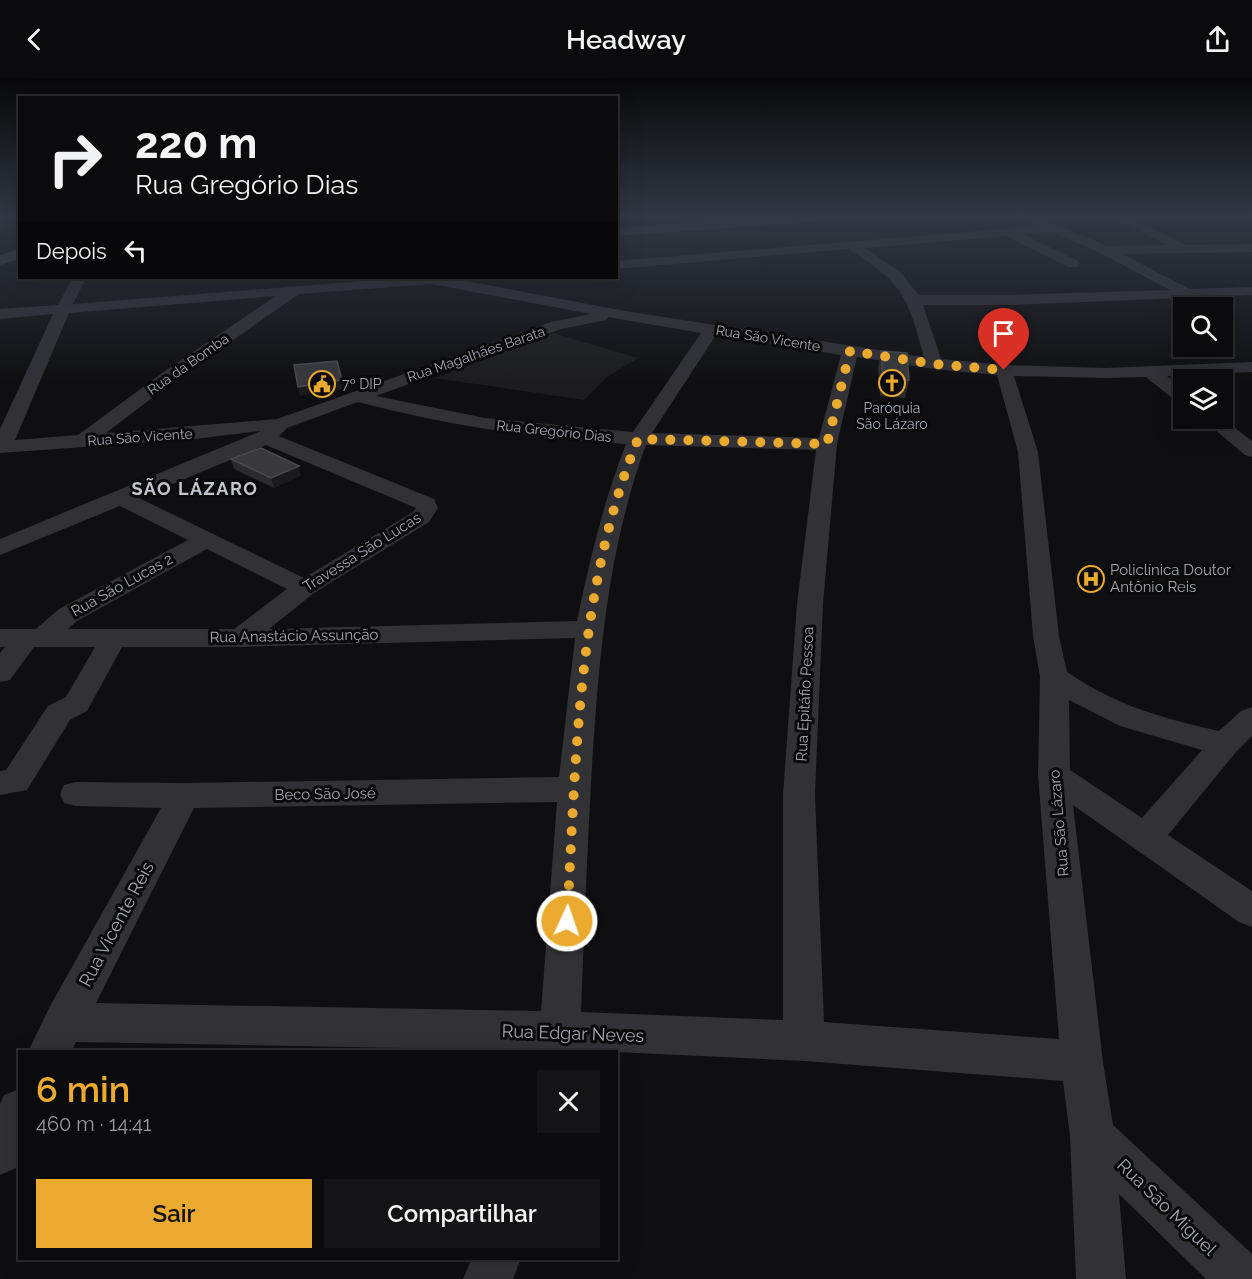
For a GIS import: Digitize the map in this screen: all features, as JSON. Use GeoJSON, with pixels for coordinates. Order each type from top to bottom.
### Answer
{"type":"FeatureCollection","features":[{"type":"Feature","properties":{"kind":"street"},"geometry":{"type":"LineString","coordinates":[[893,273],[915,300],[934,364]]}},
{"type":"Feature","properties":{"kind":"street"},"geometry":{"type":"LineString","coordinates":[[1148,273],[1186,293]]}},
{"type":"Feature","properties":{"kind":"street"},"geometry":{"type":"LineString","coordinates":[[0,314],[430,279]]}},
{"type":"Feature","properties":{"kind":"street","name":"Rua São Vicente"},"geometry":{"type":"LineString","coordinates":[[430,279],[625,316],[934,364],[1004,370],[1151,372],[1252,367]]}},
{"type":"Feature","properties":{"kind":"street"},"geometry":{"type":"LineString","coordinates":[[1,447],[77,282]]}},
{"type":"Feature","properties":{"kind":"street","name":"Rua da Bomba"},"geometry":{"type":"LineString","coordinates":[[82,441],[171,375],[295,290]]}},
{"type":"Feature","properties":{"kind":"street"},"geometry":{"type":"LineString","coordinates":[[915,300],[1012,300],[1252,291]]}},
{"type":"Feature","properties":{"kind":"street","name":"Rua Magalhães Barata"},"geometry":{"type":"LineString","coordinates":[[0,548],[123,499],[355,396],[557,325],[600,317],[625,316]]}},
{"type":"Feature","properties":{"kind":"street"},"geometry":{"type":"LineString","coordinates":[[560,1041],[574,789],[589,629],[607,543],[628,465],[638,439],[712,329]]}},
{"type":"Feature","properties":{"kind":"street","name":"Rua Epitáfio Pessoa"},"geometry":{"type":"LineString","coordinates":[[804,1041],[799,794],[810,603],[827,444],[850,351]]}},
{"type":"Feature","properties":{"kind":"street","name":"Rua São Lázaro"},"geometry":{"type":"LineString","coordinates":[[1004,370],[1028,453],[1046,636],[1054,677],[1054,775],[1082,1062],[1092,1136],[1101,1279]]}},
{"type":"Feature","properties":{"kind":"street"},"geometry":{"type":"LineString","coordinates":[[1151,372],[1173,389]]}},
{"type":"Feature","properties":{"kind":"street","name":"Rua Gregório Dias"},"geometry":{"type":"LineString","coordinates":[[355,396],[484,424],[638,439],[827,444]]}},
{"type":"Feature","properties":{"kind":"street"},"geometry":{"type":"LineString","coordinates":[[1224,429],[1252,451]]}},
{"type":"Feature","properties":{"kind":"street","name":"Rua São Vicente"},"geometry":{"type":"LineString","coordinates":[[1,447],[195,433],[273,431]]}},
{"type":"Feature","properties":{"kind":"street","name":"Travessa São Lucas"},"geometry":{"type":"LineString","coordinates":[[240,638],[305,588],[421,517],[428,508],[426,504],[273,431]]}},
{"type":"Feature","properties":{"kind":"street"},"geometry":{"type":"LineString","coordinates":[[123,499],[305,588]]}},
{"type":"Feature","properties":{"kind":"street","name":"Rua São Lucas 2"},"geometry":{"type":"LineString","coordinates":[[0,674],[23,638],[206,540]]}},
{"type":"Feature","properties":{"kind":"street","name":"Rua Anastácio Assunção"},"geometry":{"type":"LineString","coordinates":[[23,638],[240,638],[589,629]]}},
{"type":"Feature","properties":{"kind":"street"},"geometry":{"type":"LineString","coordinates":[[8,782],[59,713],[77,704],[113,639]]}},
{"type":"Feature","properties":{"kind":"street"},"geometry":{"type":"LineString","coordinates":[[1054,677],[1081,695],[1118,714],[1171,731],[1225,744]]}},
{"type":"Feature","properties":{"kind":"street"},"geometry":{"type":"LineString","coordinates":[[1144,838],[1225,744],[1252,718]]}},
{"type":"Feature","properties":{"kind":"street"},"geometry":{"type":"LineString","coordinates":[[1054,775],[1252,911]]}},
{"type":"Feature","properties":{"kind":"street","name":"Beco São José"},"geometry":{"type":"LineString","coordinates":[[76,794],[184,796],[574,789]]}},
{"type":"Feature","properties":{"kind":"street","name":"Rua Vicente Reis"},"geometry":{"type":"LineString","coordinates":[[56,1036],[184,796]]}},
{"type":"Feature","properties":{"kind":"street","name":"Rua Edgar Neves"},"geometry":{"type":"LineString","coordinates":[[56,1036],[804,1041],[1082,1062]]}},
{"type":"Feature","properties":{"kind":"street"},"geometry":{"type":"LineString","coordinates":[[0,1152],[18,1115]]}},
{"type":"Feature","properties":{"kind":"street","name":"Rua São Miguel"},"geometry":{"type":"LineString","coordinates":[[1092,1136],[1242,1279]]}},
{"type":"Feature","properties":{"kind":"street"},"geometry":{"type":"LineString","coordinates":[[488,1279],[496,1260]]}},
{"type":"Feature","properties":{"kind":"shaded area"},"geometry":{"type":"Polygon","coordinates":[[[553,333],[638,358],[607,377],[584,400],[435,378],[553,333]]]}},
{"type":"Feature","properties":{"kind":"building"},"geometry":{"type":"Polygon","coordinates":[[[881,351],[907,353],[909,380],[883,379],[881,351]]]}},
{"type":"Feature","properties":{"kind":"building"},"geometry":{"type":"Polygon","coordinates":[[[337,361],[342,380],[298,387],[294,365],[337,361]]]}},
{"type":"Feature","properties":{"kind":"building"},"geometry":{"type":"Polygon","coordinates":[[[261,448],[299,466],[271,478],[231,459],[261,448]]]}},
{"type":"Feature","properties":{"kind":"place","name":"Paróquia São Lázaro"},"geometry":{"type":"Point","coordinates":[892,383]}},
{"type":"Feature","properties":{"kind":"place","name":"7º DIP"},"geometry":{"type":"Point","coordinates":[322,384]}},
{"type":"Feature","properties":{"kind":"place","name":"Policlínica Doutor Antônio Reis"},"geometry":{"type":"Point","coordinates":[1091,579]}},
{"type":"Feature","properties":{"kind":"district","name":"SÃO LÁZARO"},"geometry":{"type":"Point","coordinates":[195,488]}},
{"type":"Feature","properties":{"kind":"route"},"geometry":{"type":"LineString","coordinates":[[567,921],[574,789],[589,629],[609,532],[628,465],[638,439],[827,444],[850,351],[934,364],[1004,370]]}}]}
